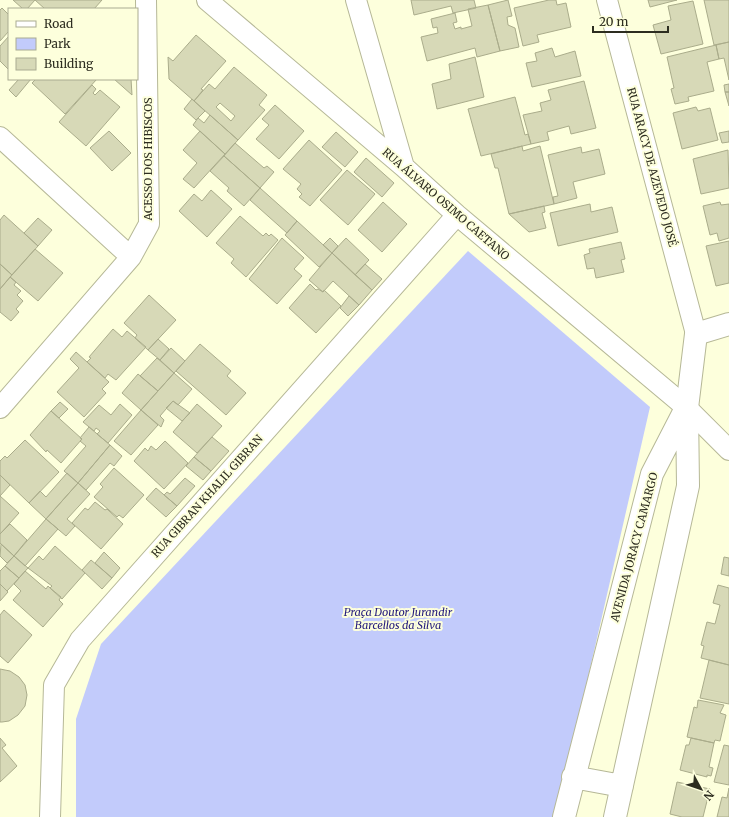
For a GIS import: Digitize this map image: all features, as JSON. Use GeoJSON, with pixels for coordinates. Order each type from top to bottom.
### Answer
{"type":"FeatureCollection","features":[{"type":"Feature","properties":{"kind":"street","name":"ACESSO DOS HIBISCOS"},"geometry":{"type":"LineString","coordinates":[[0,408],[131,257],[149,224],[146,0]]}},
{"type":"Feature","properties":{"kind":"street","name":"RUA ÁLVARO OSIMO CAETANO"},"geometry":{"type":"LineString","coordinates":[[207,0],[404,167],[457,215],[687,408],[729,450]]}},
{"type":"Feature","properties":{"kind":"street"},"geometry":{"type":"LineString","coordinates":[[356,0],[404,167]]}},
{"type":"Feature","properties":{"kind":"street","name":"RUA ARACY DE AZEVEDO JOSÉ"},"geometry":{"type":"LineString","coordinates":[[607,0],[696,334]]}},
{"type":"Feature","properties":{"kind":"street"},"geometry":{"type":"LineString","coordinates":[[0,137],[131,257]]}},
{"type":"Feature","properties":{"kind":"street","name":"RUA GIBRAN KHALIL GIBRAN"},"geometry":{"type":"LineString","coordinates":[[50,817],[54,685],[80,640],[457,215]]}},
{"type":"Feature","properties":{"kind":"street"},"geometry":{"type":"LineString","coordinates":[[615,817],[688,486],[687,408],[696,334],[729,324]]}},
{"type":"Feature","properties":{"kind":"street","name":"AVENIDA JORACY CAMARGO"},"geometry":{"type":"LineString","coordinates":[[564,817],[573,777],[652,474],[687,408]]}},
{"type":"Feature","properties":{"kind":"street"},"geometry":{"type":"LineString","coordinates":[[573,777],[622,786]]}},
{"type":"Feature","properties":{"kind":"green space","name":"Praça Doutor Jurandir Barcellos da Silva"},"geometry":{"type":"Polygon","coordinates":[[[468,251],[650,407],[556,817],[76,817],[76,719],[101,644],[468,251]]]}},
{"type":"Feature","properties":{"kind":"building"},"geometry":{"type":"Polygon","coordinates":[[[13,0],[35,0],[28,8],[22,8],[13,0]]]}},
{"type":"Feature","properties":{"kind":"building"},"geometry":{"type":"Polygon","coordinates":[[[35,0],[102,0],[95,8],[44,8],[35,0]]]}},
{"type":"Feature","properties":{"kind":"building"},"geometry":{"type":"Polygon","coordinates":[[[411,0],[474,0],[476,8],[453,13],[451,6],[414,15],[411,0]]]}},
{"type":"Feature","properties":{"kind":"building"},"geometry":{"type":"Polygon","coordinates":[[[508,0],[512,16],[507,17],[508,25],[515,28],[519,47],[500,51],[488,5],[508,0]]]}},
{"type":"Feature","properties":{"kind":"building"},"geometry":{"type":"Polygon","coordinates":[[[549,0],[556,0],[557,5],[566,3],[571,27],[537,35],[539,42],[523,46],[514,8],[549,0]]]}},
{"type":"Feature","properties":{"kind":"building"},"geometry":{"type":"Polygon","coordinates":[[[648,0],[677,0],[650,7],[648,0]]]}},
{"type":"Feature","properties":{"kind":"building"},"geometry":{"type":"Polygon","coordinates":[[[704,0],[729,0],[729,42],[714,45],[704,0]]]}},
{"type":"Feature","properties":{"kind":"building"},"geometry":{"type":"Polygon","coordinates":[[[693,1],[703,44],[661,54],[653,25],[671,20],[668,6],[693,1]]]}},
{"type":"Feature","properties":{"kind":"building"},"geometry":{"type":"Polygon","coordinates":[[[488,5],[500,51],[477,57],[475,48],[427,61],[421,37],[438,33],[437,27],[433,28],[431,19],[455,13],[457,22],[453,23],[455,29],[461,27],[461,29],[472,26],[468,9],[488,5]]]}},
{"type":"Feature","properties":{"kind":"building"},"geometry":{"type":"Polygon","coordinates":[[[2,8],[8,14],[8,32],[0,41],[0,10],[2,8]]]}},
{"type":"Feature","properties":{"kind":"building"},"geometry":{"type":"Polygon","coordinates":[[[196,35],[226,61],[201,89],[203,90],[194,101],[169,79],[168,57],[173,61],[196,35]]]}},
{"type":"Feature","properties":{"kind":"building"},"geometry":{"type":"Polygon","coordinates":[[[8,37],[8,69],[0,61],[0,46],[8,37]]]}},
{"type":"Feature","properties":{"kind":"building"},"geometry":{"type":"Polygon","coordinates":[[[729,42],[729,80],[724,58],[719,59],[716,45],[729,42]]]}},
{"type":"Feature","properties":{"kind":"building"},"geometry":{"type":"Polygon","coordinates":[[[716,45],[719,59],[707,62],[714,91],[688,97],[689,101],[675,104],[671,89],[674,88],[667,57],[716,45]]]}},
{"type":"Feature","properties":{"kind":"building"},"geometry":{"type":"Polygon","coordinates":[[[552,48],[555,57],[575,51],[581,76],[532,87],[526,63],[537,61],[535,53],[552,48]]]}},
{"type":"Feature","properties":{"kind":"building"},"geometry":{"type":"Polygon","coordinates":[[[475,57],[484,97],[437,109],[432,84],[451,79],[449,64],[475,57]]]}},
{"type":"Feature","properties":{"kind":"building"},"geometry":{"type":"Polygon","coordinates":[[[234,67],[267,95],[259,105],[265,110],[238,140],[194,101],[209,84],[215,89],[234,67]],[[220,103],[216,107],[231,121],[235,116],[220,103]]]}},
{"type":"Feature","properties":{"kind":"building"},"geometry":{"type":"Polygon","coordinates":[[[18,80],[30,80],[16,97],[9,90],[18,80]]]}},
{"type":"Feature","properties":{"kind":"building"},"geometry":{"type":"Polygon","coordinates":[[[35,80],[96,80],[65,114],[32,83],[35,80]]]}},
{"type":"Feature","properties":{"kind":"building"},"geometry":{"type":"Polygon","coordinates":[[[115,80],[131,80],[132,95],[115,80]]]}},
{"type":"Feature","properties":{"kind":"building"},"geometry":{"type":"Polygon","coordinates":[[[584,81],[596,128],[571,134],[569,126],[547,132],[549,140],[531,144],[523,115],[542,111],[540,103],[551,100],[548,90],[584,81]]]}},
{"type":"Feature","properties":{"kind":"building"},"geometry":{"type":"Polygon","coordinates":[[[729,84],[729,92],[725,92],[724,85],[729,84]]]}},
{"type":"Feature","properties":{"kind":"building"},"geometry":{"type":"Polygon","coordinates":[[[92,85],[96,89],[93,93],[95,95],[100,90],[120,107],[86,146],[59,122],[92,85]]]}},
{"type":"Feature","properties":{"kind":"building"},"geometry":{"type":"Polygon","coordinates":[[[725,92],[729,92],[729,106],[725,92]]]}},
{"type":"Feature","properties":{"kind":"building"},"geometry":{"type":"Polygon","coordinates":[[[515,97],[525,135],[528,134],[531,144],[481,156],[468,109],[515,97]]]}},
{"type":"Feature","properties":{"kind":"building"},"geometry":{"type":"Polygon","coordinates":[[[192,99],[205,111],[196,120],[184,109],[192,99]]]}},
{"type":"Feature","properties":{"kind":"building"},"geometry":{"type":"Polygon","coordinates":[[[275,105],[304,131],[279,159],[256,139],[269,125],[262,119],[275,105]]]}},
{"type":"Feature","properties":{"kind":"building"},"geometry":{"type":"Polygon","coordinates":[[[696,107],[698,111],[710,108],[718,140],[682,149],[673,113],[696,107]]]}},
{"type":"Feature","properties":{"kind":"building"},"geometry":{"type":"Polygon","coordinates":[[[210,115],[238,140],[225,154],[193,125],[198,118],[204,123],[210,115]]]}},
{"type":"Feature","properties":{"kind":"building"},"geometry":{"type":"Polygon","coordinates":[[[109,131],[131,153],[112,171],[90,148],[109,131]]]}},
{"type":"Feature","properties":{"kind":"building"},"geometry":{"type":"Polygon","coordinates":[[[200,131],[225,154],[194,188],[183,179],[197,163],[183,150],[200,131]]]}},
{"type":"Feature","properties":{"kind":"building"},"geometry":{"type":"Polygon","coordinates":[[[729,131],[729,142],[722,143],[719,133],[729,131]]]}},
{"type":"Feature","properties":{"kind":"building"},"geometry":{"type":"Polygon","coordinates":[[[336,132],[358,152],[345,167],[322,147],[336,132]]]}},
{"type":"Feature","properties":{"kind":"building"},"geometry":{"type":"Polygon","coordinates":[[[309,140],[342,170],[310,206],[299,197],[302,194],[297,189],[301,184],[283,169],[309,140]]]}},
{"type":"Feature","properties":{"kind":"building"},"geometry":{"type":"Polygon","coordinates":[[[235,143],[264,168],[267,166],[274,172],[260,188],[224,156],[235,143]]]}},
{"type":"Feature","properties":{"kind":"building"},"geometry":{"type":"Polygon","coordinates":[[[522,146],[523,151],[540,146],[554,204],[509,214],[498,168],[495,168],[491,154],[522,146]]]}},
{"type":"Feature","properties":{"kind":"building"},"geometry":{"type":"Polygon","coordinates":[[[581,147],[582,153],[599,149],[605,174],[573,182],[577,198],[554,204],[553,197],[558,196],[548,155],[581,147]]]}},
{"type":"Feature","properties":{"kind":"building"},"geometry":{"type":"Polygon","coordinates":[[[728,150],[729,188],[701,194],[693,159],[728,150]]]}},
{"type":"Feature","properties":{"kind":"building"},"geometry":{"type":"Polygon","coordinates":[[[224,156],[260,188],[244,206],[227,191],[229,188],[210,171],[224,156]]]}},
{"type":"Feature","properties":{"kind":"building"},"geometry":{"type":"Polygon","coordinates":[[[366,158],[394,183],[382,197],[354,172],[366,158]]]}},
{"type":"Feature","properties":{"kind":"building"},"geometry":{"type":"Polygon","coordinates":[[[347,170],[375,194],[348,225],[320,200],[347,170]]]}},
{"type":"Feature","properties":{"kind":"building"},"geometry":{"type":"Polygon","coordinates":[[[260,188],[297,221],[287,233],[250,200],[260,188]]]}},
{"type":"Feature","properties":{"kind":"building"},"geometry":{"type":"Polygon","coordinates":[[[211,190],[232,209],[207,237],[179,211],[194,194],[202,201],[211,190]]]}},
{"type":"Feature","properties":{"kind":"building"},"geometry":{"type":"Polygon","coordinates":[[[383,202],[407,224],[382,252],[358,230],[383,202]]]}},
{"type":"Feature","properties":{"kind":"building"},"geometry":{"type":"Polygon","coordinates":[[[720,202],[721,205],[729,204],[729,238],[719,241],[717,233],[710,235],[703,206],[720,202]]]}},
{"type":"Feature","properties":{"kind":"building"},"geometry":{"type":"Polygon","coordinates":[[[590,204],[591,212],[612,207],[618,232],[558,246],[550,213],[590,204]]]}},
{"type":"Feature","properties":{"kind":"building"},"geometry":{"type":"Polygon","coordinates":[[[544,206],[545,212],[542,213],[546,228],[529,232],[509,214],[544,206]]]}},
{"type":"Feature","properties":{"kind":"building"},"geometry":{"type":"Polygon","coordinates":[[[4,215],[38,246],[12,275],[0,264],[0,220],[4,215]]]}},
{"type":"Feature","properties":{"kind":"building"},"geometry":{"type":"Polygon","coordinates":[[[240,216],[263,236],[266,233],[269,236],[271,234],[278,240],[246,277],[231,263],[234,259],[216,243],[240,216]]]}},
{"type":"Feature","properties":{"kind":"building"},"geometry":{"type":"Polygon","coordinates":[[[38,218],[52,230],[38,246],[24,233],[38,218]]]}},
{"type":"Feature","properties":{"kind":"building"},"geometry":{"type":"Polygon","coordinates":[[[297,221],[332,253],[319,267],[285,235],[297,221]]]}},
{"type":"Feature","properties":{"kind":"building"},"geometry":{"type":"Polygon","coordinates":[[[282,238],[304,258],[294,269],[302,276],[277,304],[249,279],[282,238]]]}},
{"type":"Feature","properties":{"kind":"building"},"geometry":{"type":"Polygon","coordinates":[[[330,238],[338,246],[332,253],[323,245],[330,238]]]}},
{"type":"Feature","properties":{"kind":"building"},"geometry":{"type":"Polygon","coordinates":[[[346,238],[369,260],[355,275],[332,253],[346,238]]]}},
{"type":"Feature","properties":{"kind":"building"},"geometry":{"type":"Polygon","coordinates":[[[729,241],[729,283],[716,286],[706,246],[729,241]]]}},
{"type":"Feature","properties":{"kind":"building"},"geometry":{"type":"Polygon","coordinates":[[[621,242],[625,259],[621,260],[624,272],[596,278],[594,268],[587,269],[584,255],[590,253],[589,249],[621,242]]]}},
{"type":"Feature","properties":{"kind":"building"},"geometry":{"type":"Polygon","coordinates":[[[35,249],[63,273],[38,301],[10,277],[35,249]]]}},
{"type":"Feature","properties":{"kind":"building"},"geometry":{"type":"Polygon","coordinates":[[[332,253],[372,290],[359,305],[333,281],[323,292],[309,280],[332,253]]]}},
{"type":"Feature","properties":{"kind":"building"},"geometry":{"type":"Polygon","coordinates":[[[0,264],[12,275],[0,289],[0,264]]]}},
{"type":"Feature","properties":{"kind":"building"},"geometry":{"type":"Polygon","coordinates":[[[365,264],[382,279],[372,290],[355,275],[365,264]]]}},
{"type":"Feature","properties":{"kind":"building"},"geometry":{"type":"Polygon","coordinates":[[[10,277],[16,282],[14,285],[21,291],[17,295],[23,301],[16,309],[19,312],[11,321],[0,312],[0,289],[10,277]]]}},
{"type":"Feature","properties":{"kind":"building"},"geometry":{"type":"Polygon","coordinates":[[[310,284],[316,290],[318,289],[323,292],[324,290],[341,306],[316,333],[289,308],[310,284]]]}},
{"type":"Feature","properties":{"kind":"building"},"geometry":{"type":"Polygon","coordinates":[[[149,295],[176,320],[148,350],[135,338],[137,335],[124,323],[149,295]]]}},
{"type":"Feature","properties":{"kind":"building"},"geometry":{"type":"Polygon","coordinates":[[[349,296],[359,305],[348,316],[340,308],[349,296]]]}},
{"type":"Feature","properties":{"kind":"building"},"geometry":{"type":"Polygon","coordinates":[[[113,329],[122,337],[127,331],[146,347],[116,380],[108,374],[105,378],[87,362],[91,358],[89,357],[113,329]]]}},
{"type":"Feature","properties":{"kind":"building"},"geometry":{"type":"Polygon","coordinates":[[[158,339],[169,349],[160,360],[148,350],[158,339]]]}},
{"type":"Feature","properties":{"kind":"building"},"geometry":{"type":"Polygon","coordinates":[[[200,344],[231,371],[227,376],[246,393],[226,415],[176,371],[200,344]]]}},
{"type":"Feature","properties":{"kind":"building"},"geometry":{"type":"Polygon","coordinates":[[[171,348],[185,361],[174,373],[160,360],[171,348]]]}},
{"type":"Feature","properties":{"kind":"building"},"geometry":{"type":"Polygon","coordinates":[[[76,352],[109,382],[102,389],[106,393],[84,417],[57,392],[79,368],[70,359],[76,352]]]}},
{"type":"Feature","properties":{"kind":"building"},"geometry":{"type":"Polygon","coordinates":[[[157,358],[174,373],[158,391],[140,376],[157,358]]]}},
{"type":"Feature","properties":{"kind":"building"},"geometry":{"type":"Polygon","coordinates":[[[174,373],[192,389],[178,405],[173,401],[160,416],[164,420],[161,427],[141,410],[174,373]]]}},
{"type":"Feature","properties":{"kind":"building"},"geometry":{"type":"Polygon","coordinates":[[[138,374],[158,391],[141,410],[122,393],[138,374]]]}},
{"type":"Feature","properties":{"kind":"building"},"geometry":{"type":"Polygon","coordinates":[[[173,401],[190,413],[182,421],[166,408],[173,401]]]}},
{"type":"Feature","properties":{"kind":"building"},"geometry":{"type":"Polygon","coordinates":[[[60,402],[68,409],[59,418],[51,411],[60,402]]]}},
{"type":"Feature","properties":{"kind":"building"},"geometry":{"type":"Polygon","coordinates":[[[120,404],[132,415],[108,443],[97,434],[100,431],[96,428],[94,431],[83,422],[99,405],[111,415],[120,404]]]}},
{"type":"Feature","properties":{"kind":"building"},"geometry":{"type":"Polygon","coordinates":[[[197,404],[222,426],[197,453],[173,432],[197,404]]]}},
{"type":"Feature","properties":{"kind":"building"},"geometry":{"type":"Polygon","coordinates":[[[141,410],[158,425],[131,455],[114,441],[141,410]]]}},
{"type":"Feature","properties":{"kind":"building"},"geometry":{"type":"Polygon","coordinates":[[[51,411],[82,439],[61,463],[47,450],[46,452],[30,435],[51,411]]]}},
{"type":"Feature","properties":{"kind":"building"},"geometry":{"type":"Polygon","coordinates":[[[89,427],[110,445],[78,483],[64,471],[86,446],[80,441],[82,439],[80,438],[89,427]]]}},
{"type":"Feature","properties":{"kind":"building"},"geometry":{"type":"Polygon","coordinates":[[[212,437],[229,451],[211,471],[194,457],[212,437]]]}},
{"type":"Feature","properties":{"kind":"building"},"geometry":{"type":"Polygon","coordinates":[[[25,440],[59,472],[29,503],[0,475],[0,461],[5,456],[7,458],[25,440]]]}},
{"type":"Feature","properties":{"kind":"building"},"geometry":{"type":"Polygon","coordinates":[[[165,441],[188,463],[164,489],[134,461],[145,448],[148,451],[151,446],[156,450],[165,441]]]}},
{"type":"Feature","properties":{"kind":"building"},"geometry":{"type":"Polygon","coordinates":[[[110,445],[122,456],[114,466],[110,463],[86,490],[78,483],[110,445]]]}},
{"type":"Feature","properties":{"kind":"building"},"geometry":{"type":"Polygon","coordinates":[[[194,457],[211,471],[203,480],[186,466],[194,457]]]}},
{"type":"Feature","properties":{"kind":"building"},"geometry":{"type":"Polygon","coordinates":[[[114,468],[144,495],[123,518],[119,515],[117,517],[94,497],[103,487],[100,484],[114,468]]]}},
{"type":"Feature","properties":{"kind":"building"},"geometry":{"type":"Polygon","coordinates":[[[67,473],[78,483],[46,519],[29,503],[40,491],[46,497],[67,473]]]}},
{"type":"Feature","properties":{"kind":"building"},"geometry":{"type":"Polygon","coordinates":[[[0,475],[10,485],[0,496],[0,475]]]}},
{"type":"Feature","properties":{"kind":"building"},"geometry":{"type":"Polygon","coordinates":[[[185,478],[195,486],[177,506],[164,495],[167,492],[170,494],[185,478]]]}},
{"type":"Feature","properties":{"kind":"building"},"geometry":{"type":"Polygon","coordinates":[[[78,483],[90,494],[67,519],[75,526],[66,536],[46,519],[78,483]]]}},
{"type":"Feature","properties":{"kind":"building"},"geometry":{"type":"Polygon","coordinates":[[[156,488],[177,506],[166,517],[146,499],[156,488]]]}},
{"type":"Feature","properties":{"kind":"building"},"geometry":{"type":"Polygon","coordinates":[[[0,496],[19,513],[0,534],[0,496]]]}},
{"type":"Feature","properties":{"kind":"building"},"geometry":{"type":"Polygon","coordinates":[[[95,502],[105,510],[107,509],[123,524],[101,549],[72,523],[85,508],[88,510],[95,502]]]}},
{"type":"Feature","properties":{"kind":"building"},"geometry":{"type":"Polygon","coordinates":[[[46,519],[58,529],[25,566],[14,556],[46,519]]]}},
{"type":"Feature","properties":{"kind":"building"},"geometry":{"type":"Polygon","coordinates":[[[10,524],[27,540],[14,556],[0,543],[0,534],[10,524]]]}},
{"type":"Feature","properties":{"kind":"building"},"geometry":{"type":"Polygon","coordinates":[[[1,544],[14,556],[7,563],[0,556],[1,544]]]}},
{"type":"Feature","properties":{"kind":"building"},"geometry":{"type":"Polygon","coordinates":[[[55,546],[85,573],[62,599],[50,588],[52,586],[28,568],[39,556],[43,560],[55,546]]]}},
{"type":"Feature","properties":{"kind":"building"},"geometry":{"type":"Polygon","coordinates":[[[104,552],[120,568],[112,578],[95,563],[104,552]]]}},
{"type":"Feature","properties":{"kind":"building"},"geometry":{"type":"Polygon","coordinates":[[[14,556],[28,568],[19,578],[5,566],[14,556]]]}},
{"type":"Feature","properties":{"kind":"building"},"geometry":{"type":"Polygon","coordinates":[[[724,557],[729,558],[729,576],[721,574],[724,557]]]}},
{"type":"Feature","properties":{"kind":"building"},"geometry":{"type":"Polygon","coordinates":[[[91,560],[112,578],[102,589],[82,570],[91,560]]]}},
{"type":"Feature","properties":{"kind":"building"},"geometry":{"type":"Polygon","coordinates":[[[5,566],[19,578],[7,591],[0,584],[0,571],[5,566]]]}},
{"type":"Feature","properties":{"kind":"building"},"geometry":{"type":"Polygon","coordinates":[[[25,571],[46,589],[48,586],[61,597],[59,600],[63,604],[43,627],[13,600],[21,591],[14,584],[25,571]]]}},
{"type":"Feature","properties":{"kind":"building"},"geometry":{"type":"Polygon","coordinates":[[[0,584],[8,592],[0,601],[0,584]]]}},
{"type":"Feature","properties":{"kind":"building"},"geometry":{"type":"Polygon","coordinates":[[[718,585],[729,588],[729,665],[701,658],[704,646],[701,645],[707,622],[715,624],[720,605],[713,603],[718,585]]]}},
{"type":"Feature","properties":{"kind":"building"},"geometry":{"type":"Polygon","coordinates":[[[4,610],[32,635],[8,663],[0,656],[0,615],[4,610]]]}},
{"type":"Feature","properties":{"kind":"building"},"geometry":{"type":"Polygon","coordinates":[[[709,660],[729,665],[729,704],[700,698],[709,660]]]}},
{"type":"Feature","properties":{"kind":"building"},"geometry":{"type":"Polygon","coordinates":[[[0,669],[10,671],[19,677],[25,685],[27,695],[25,706],[18,715],[9,721],[2,722],[0,722],[0,669]]]}},
{"type":"Feature","properties":{"kind":"building"},"geometry":{"type":"Polygon","coordinates":[[[698,700],[724,705],[720,713],[726,715],[720,741],[715,740],[714,743],[687,737],[694,707],[697,708],[698,700]]]}},
{"type":"Feature","properties":{"kind":"building"},"geometry":{"type":"Polygon","coordinates":[[[0,738],[6,745],[2,748],[17,766],[0,782],[0,738]]]}},
{"type":"Feature","properties":{"kind":"building"},"geometry":{"type":"Polygon","coordinates":[[[691,738],[714,743],[709,767],[713,768],[711,776],[707,775],[707,777],[680,770],[686,745],[689,745],[691,738]]]}},
{"type":"Feature","properties":{"kind":"building"},"geometry":{"type":"Polygon","coordinates":[[[724,745],[729,746],[729,785],[714,782],[724,745]]]}},
{"type":"Feature","properties":{"kind":"building"},"geometry":{"type":"Polygon","coordinates":[[[677,782],[710,789],[703,817],[682,817],[670,814],[677,782]]]}},
{"type":"Feature","properties":{"kind":"building"},"geometry":{"type":"Polygon","coordinates":[[[729,788],[729,817],[717,817],[722,797],[727,798],[729,788]]]}}]}
